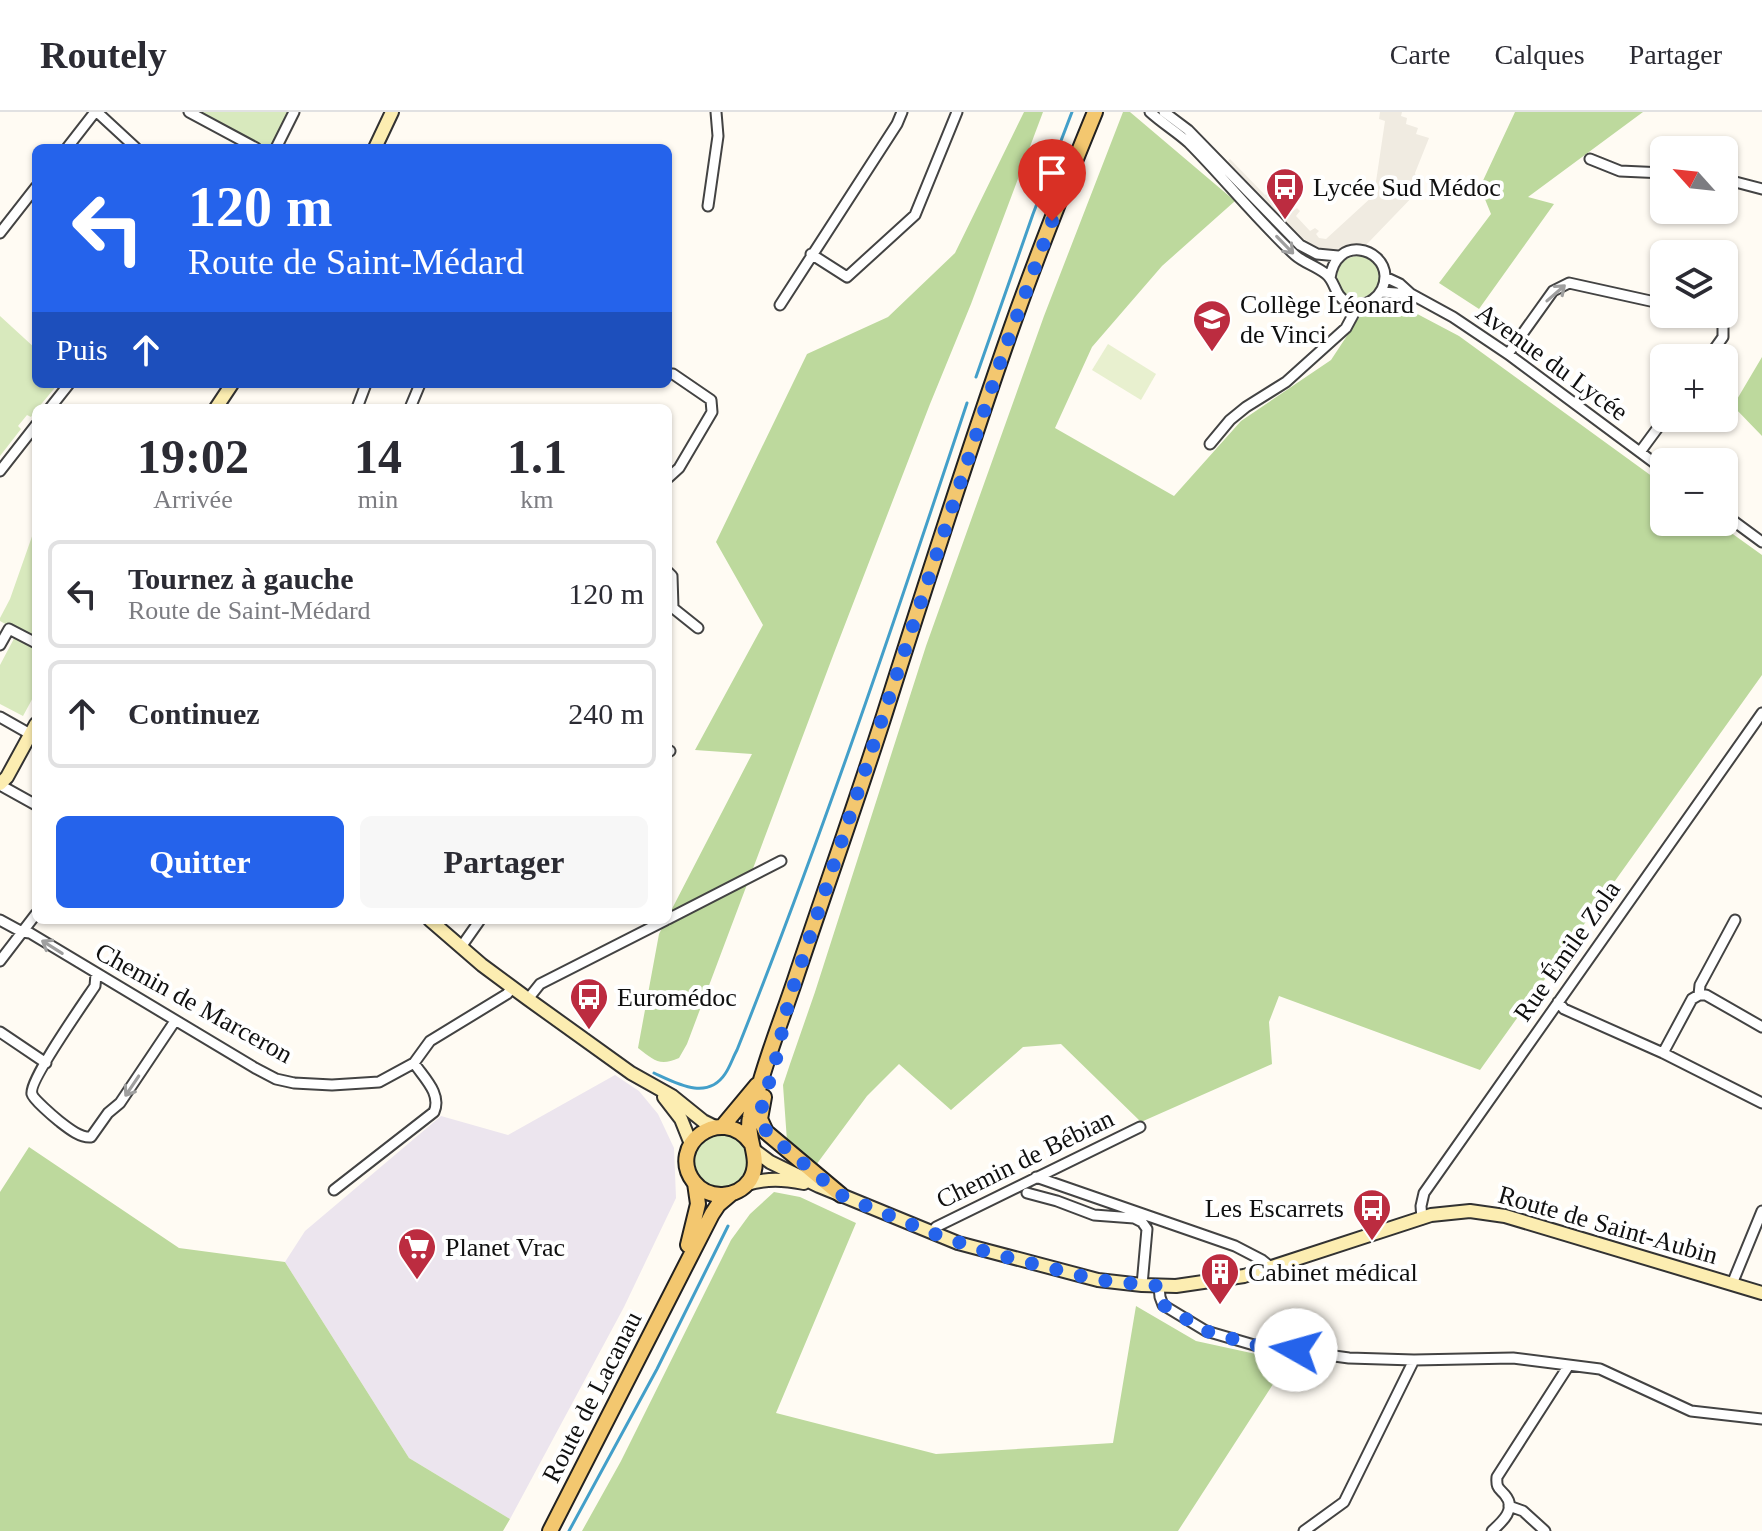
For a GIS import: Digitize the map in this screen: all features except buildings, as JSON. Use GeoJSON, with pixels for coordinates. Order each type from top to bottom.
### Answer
{"type":"FeatureCollection","features":[{"type":"Feature","properties":{"kind":"main road"},"geometry":{"type":"LineString","coordinates":[[747,1184],[755,1166],[748,1131],[759,1082],[789,1000],[1001,359],[1095,112]]}},
{"type":"Feature","properties":{"kind":"main road"},"geometry":{"type":"LineString","coordinates":[[789,1000],[761,1110],[762,1126],[841,1195]]}},
{"type":"Feature","properties":{"kind":"main road"},"geometry":{"type":"LineString","coordinates":[[691,1144],[701,1134],[718,1127],[759,1082]]}},
{"type":"Feature","properties":{"kind":"main road"},"geometry":{"type":"LineString","coordinates":[[718,1127],[739,1131],[752,1147]]}},
{"type":"Feature","properties":{"kind":"main road","name":"Route de Lacanau"},"geometry":{"type":"LineString","coordinates":[[676,1284],[698,1204],[695,1183],[688,1169],[691,1144]]}},
{"type":"Feature","properties":{"kind":"main road"},"geometry":{"type":"LineString","coordinates":[[695,1183],[713,1195],[732,1194]]}},
{"type":"Feature","properties":{"kind":"main road","name":"Route de Lacanau"},"geometry":{"type":"LineString","coordinates":[[550,1531],[712,1214],[718,1205],[747,1184]]}},
{"type":"Feature","properties":{"kind":"street"},"geometry":{"type":"LineString","coordinates":[[70,144],[96,112],[132,144]]}},
{"type":"Feature","properties":{"kind":"street"},"geometry":{"type":"LineString","coordinates":[[189,112],[249,144]]}},
{"type":"Feature","properties":{"kind":"street"},"geometry":{"type":"LineString","coordinates":[[278,144],[294,112]]}},
{"type":"Feature","properties":{"kind":"street"},"geometry":{"type":"LineString","coordinates":[[377,144],[392,112]]}},
{"type":"Feature","properties":{"kind":"street"},"geometry":{"type":"LineString","coordinates":[[708,206],[718,136],[716,112]]}},
{"type":"Feature","properties":{"kind":"street"},"geometry":{"type":"LineString","coordinates":[[780,305],[902,112]]}},
{"type":"Feature","properties":{"kind":"street"},"geometry":{"type":"LineString","coordinates":[[811,254],[847,277],[915,215],[957,112]]}},
{"type":"Feature","properties":{"kind":"street"},"geometry":{"type":"LineString","coordinates":[[1150,112],[1187,142],[1297,257],[1325,273],[1340,298],[1353,304],[1369,303],[1381,292],[1385,277],[1381,264],[1365,250],[1352,250],[1331,257],[1300,245],[1188,130],[1164,112]]}},
{"type":"Feature","properties":{"kind":"street"},"geometry":{"type":"LineString","coordinates":[[1590,159],[1620,171],[1650,172]]}},
{"type":"Feature","properties":{"kind":"street"},"geometry":{"type":"LineString","coordinates":[[1738,183],[1762,189]]}},
{"type":"Feature","properties":{"kind":"street"},"geometry":{"type":"LineString","coordinates":[[0,233],[32,192]]}},
{"type":"Feature","properties":{"kind":"street"},"geometry":{"type":"LineString","coordinates":[[1330,278],[1338,256]]}},
{"type":"Feature","properties":{"kind":"street","name":"Avenue du Lycée"},"geometry":{"type":"LineString","coordinates":[[1385,277],[1508,354],[1650,460]]}},
{"type":"Feature","properties":{"kind":"street"},"geometry":{"type":"LineString","coordinates":[[1508,354],[1553,291],[1569,283],[1650,301]]}},
{"type":"Feature","properties":{"kind":"street","name":"Avenue du Lycée"},"geometry":{"type":"LineString","coordinates":[[1381,292],[1411,294]]}},
{"type":"Feature","properties":{"kind":"street"},"geometry":{"type":"LineString","coordinates":[[1210,444],[1230,420],[1286,382],[1346,328],[1353,315],[1353,304]]}},
{"type":"Feature","properties":{"kind":"street"},"geometry":{"type":"LineString","coordinates":[[672,474],[679,468],[712,412],[711,400],[673,374]]}},
{"type":"Feature","properties":{"kind":"street"},"geometry":{"type":"LineString","coordinates":[[53,404],[66,388]]}},
{"type":"Feature","properties":{"kind":"street"},"geometry":{"type":"LineString","coordinates":[[0,471],[32,430]]}},
{"type":"Feature","properties":{"kind":"street"},"geometry":{"type":"LineString","coordinates":[[1640,452],[1655,432]]}},
{"type":"Feature","properties":{"kind":"street"},"geometry":{"type":"LineString","coordinates":[[1738,524],[1762,542]]}},
{"type":"Feature","properties":{"kind":"street"},"geometry":{"type":"LineString","coordinates":[[672,576],[673,608],[698,628]]}},
{"type":"Feature","properties":{"kind":"street"},"geometry":{"type":"LineString","coordinates":[[0,645],[9,629],[32,641]]}},
{"type":"Feature","properties":{"kind":"street","name":"Rue Émile Zola"},"geometry":{"type":"LineString","coordinates":[[1422,1219],[1424,1193],[1762,713]]}},
{"type":"Feature","properties":{"kind":"street"},"geometry":{"type":"LineString","coordinates":[[0,717],[32,729]]}},
{"type":"Feature","properties":{"kind":"street"},"geometry":{"type":"LineString","coordinates":[[32,731],[0,784],[32,803]]}},
{"type":"Feature","properties":{"kind":"street"},"geometry":{"type":"LineString","coordinates":[[672,916],[781,861]]}},
{"type":"Feature","properties":{"kind":"street"},"geometry":{"type":"LineString","coordinates":[[0,961],[32,919]]}},
{"type":"Feature","properties":{"kind":"street","name":"Chemin de Marceron"},"geometry":{"type":"LineString","coordinates":[[0,920],[30,933],[255,1068],[276,1079],[294,1083],[332,1085],[379,1082],[414,1063],[430,1041],[512,988]]}},
{"type":"Feature","properties":{"kind":"street"},"geometry":{"type":"LineString","coordinates":[[1699,995],[1700,985],[1735,920]]}},
{"type":"Feature","properties":{"kind":"street"},"geometry":{"type":"LineString","coordinates":[[435,924],[512,988],[631,1073],[672,1096],[703,1121],[718,1127]]}},
{"type":"Feature","properties":{"kind":"street"},"geometry":{"type":"LineString","coordinates":[[461,947],[477,924]]}},
{"type":"Feature","properties":{"kind":"street"},"geometry":{"type":"LineString","coordinates":[[528,999],[540,984],[657,924]]}},
{"type":"Feature","properties":{"kind":"street"},"geometry":{"type":"LineString","coordinates":[[96,974],[95,986],[52,1050],[32,1087],[32,1094],[55,1118],[84,1138],[91,1137],[108,1113],[120,1103],[175,1021]]}},
{"type":"Feature","properties":{"kind":"street"},"geometry":{"type":"LineString","coordinates":[[1663,1053],[1692,999],[1699,995],[1706,995],[1762,1027]]}},
{"type":"Feature","properties":{"kind":"street"},"geometry":{"type":"LineString","coordinates":[[1558,1002],[1564,1009],[1663,1053],[1762,1103]]}},
{"type":"Feature","properties":{"kind":"street"},"geometry":{"type":"LineString","coordinates":[[0,1032],[46,1063]]}},
{"type":"Feature","properties":{"kind":"street"},"geometry":{"type":"LineString","coordinates":[[334,1190],[437,1108],[434,1092],[414,1063]]}},
{"type":"Feature","properties":{"kind":"street"},"geometry":{"type":"LineString","coordinates":[[657,1088],[681,1119],[691,1144]]}},
{"type":"Feature","properties":{"kind":"street","name":"Chemin de Bébian"},"geometry":{"type":"LineString","coordinates":[[932,1233],[936,1227],[1140,1127]]}},
{"type":"Feature","properties":{"kind":"street"},"geometry":{"type":"LineString","coordinates":[[752,1147],[770,1162],[819,1186]]}},
{"type":"Feature","properties":{"kind":"street"},"geometry":{"type":"LineString","coordinates":[[1036,1177],[1235,1246],[1272,1268]]}},
{"type":"Feature","properties":{"kind":"street"},"geometry":{"type":"LineString","coordinates":[[747,1184],[782,1179],[819,1186]]}},
{"type":"Feature","properties":{"kind":"street","name":"Route de Saint-Aubin"},"geometry":{"type":"LineString","coordinates":[[819,1186],[932,1233],[990,1253],[1098,1280],[1142,1285],[1176,1286],[1233,1278],[1431,1215],[1480,1211],[1501,1214],[1762,1293]]}},
{"type":"Feature","properties":{"kind":"street"},"geometry":{"type":"LineString","coordinates":[[1027,1193],[1094,1215],[1134,1218],[1142,1222],[1147,1229],[1142,1285]]}},
{"type":"Feature","properties":{"kind":"street"},"geometry":{"type":"LineString","coordinates":[[1732,1284],[1762,1211]]}},
{"type":"Feature","properties":{"kind":"street"},"geometry":{"type":"LineString","coordinates":[[1159,1286],[1163,1305],[1206,1331],[1254,1345],[1349,1358],[1513,1358],[1600,1369],[1691,1411],[1762,1419]]}},
{"type":"Feature","properties":{"kind":"street"},"geometry":{"type":"LineString","coordinates":[[1304,1531],[1344,1502],[1414,1360]]}},
{"type":"Feature","properties":{"kind":"street"},"geometry":{"type":"LineString","coordinates":[[1492,1531],[1505,1519],[1509,1506],[1507,1497],[1498,1489],[1497,1477],[1569,1365]]}},
{"type":"Feature","properties":{"kind":"street"},"geometry":{"type":"LineString","coordinates":[[1509,1506],[1523,1511],[1545,1531]]}},
{"type":"Feature","properties":{"kind":"shaded area"},"geometry":{"type":"Polygon","coordinates":[[[1380,112],[1402,112],[1401,116],[1407,118],[1406,124],[1418,128],[1416,134],[1429,138],[1415,173],[1419,190],[1367,244],[1334,253],[1323,252],[1306,244],[1228,161],[1230,159],[1265,195],[1277,186],[1280,189],[1276,195],[1293,211],[1297,208],[1300,211],[1296,216],[1310,231],[1315,228],[1319,231],[1316,234],[1319,238],[1326,239],[1374,195],[1385,121],[1379,119],[1380,112]]]}},
{"type":"Feature","properties":{"kind":"shaded area"},"geometry":{"type":"Polygon","coordinates":[[[615,1075],[639,1091],[658,1114],[674,1148],[676,1198],[624,1307],[510,1519],[409,1458],[285,1262],[305,1231],[441,1116],[508,1135],[615,1075]]]}},
{"type":"Feature","properties":{"kind":"green space"},"geometry":{"type":"Polygon","coordinates":[[[198,112],[289,112],[272,143],[257,144],[198,112]]]}},
{"type":"Feature","properties":{"kind":"green space"},"geometry":{"type":"Polygon","coordinates":[[[1024,112],[1043,112],[687,1044],[679,1058],[657,1061],[638,1048],[659,934],[664,924],[672,924],[672,909],[752,754],[695,750],[763,625],[716,542],[807,354],[888,317],[955,253],[1024,112]]]}},
{"type":"Feature","properties":{"kind":"green space"},"geometry":{"type":"Polygon","coordinates":[[[1123,112],[1130,112],[1235,201],[1162,266],[1092,347],[1055,428],[1174,496],[1241,421],[1331,360],[1362,313],[1387,298],[1459,336],[1650,475],[1650,536],[1736,536],[1762,555],[1762,675],[1480,1070],[1279,996],[1269,1022],[1272,1064],[1141,1122],[1061,1044],[1023,1047],[951,1110],[899,1064],[867,1096],[816,1165],[787,1141],[783,1085],[926,646],[1044,316],[1123,112]]]}},
{"type":"Feature","properties":{"kind":"green space"},"geometry":{"type":"Polygon","coordinates":[[[1515,112],[1643,112],[1528,197],[1554,204],[1479,309],[1439,283],[1491,214],[1480,187],[1515,112]]]}},
{"type":"Feature","properties":{"kind":"green space"},"geometry":{"type":"Polygon","coordinates":[[[1358,256],[1373,262],[1379,277],[1373,292],[1358,298],[1343,292],[1337,277],[1343,262],[1358,256]]]}},
{"type":"Feature","properties":{"kind":"green space"},"geometry":{"type":"Polygon","coordinates":[[[0,316],[32,345],[32,388],[55,388],[41,404],[32,404],[31,417],[27,415],[18,426],[21,429],[0,456],[0,316]]]}},
{"type":"Feature","properties":{"kind":"green space"},"geometry":{"type":"Polygon","coordinates":[[[1108,344],[1156,374],[1141,400],[1092,370],[1108,344]]]}},
{"type":"Feature","properties":{"kind":"green space"},"geometry":{"type":"Polygon","coordinates":[[[1762,357],[1762,436],[1738,411],[1738,398],[1762,357]]]}},
{"type":"Feature","properties":{"kind":"green space"},"geometry":{"type":"Polygon","coordinates":[[[32,536],[32,699],[23,716],[0,704],[0,665],[18,631],[0,621],[32,536]]]}},
{"type":"Feature","properties":{"kind":"green space"},"geometry":{"type":"Polygon","coordinates":[[[721,1133],[741,1141],[749,1161],[741,1181],[721,1189],[701,1181],[693,1161],[701,1141],[721,1133]]]}},
{"type":"Feature","properties":{"kind":"green space"},"geometry":{"type":"Polygon","coordinates":[[[29,1147],[179,1248],[285,1262],[409,1458],[510,1519],[503,1531],[0,1531],[0,1192],[29,1147]]]}},
{"type":"Feature","properties":{"kind":"green space"},"geometry":{"type":"Polygon","coordinates":[[[774,1192],[800,1197],[856,1223],[776,1413],[936,1454],[1113,1443],[1136,1306],[1196,1341],[1288,1361],[1178,1531],[582,1531],[621,1461],[731,1240],[750,1214],[774,1192]]]}},
{"type":"Feature","properties":{"kind":"waterway"},"geometry":{"type":"LineString","coordinates":[[976,377],[1072,112]]}},
{"type":"Feature","properties":{"kind":"waterway"},"geometry":{"type":"LineString","coordinates":[[654,1073],[681,1085],[700,1088],[718,1082],[730,1065],[828,809],[967,403]]}},
{"type":"Feature","properties":{"kind":"waterway"},"geometry":{"type":"LineString","coordinates":[[569,1531],[657,1369],[728,1226]]}},
{"type":"Feature","properties":{"kind":"place","name":"Lycée Sud Médoc"},"geometry":{"type":"Point","coordinates":[1285,221]}},
{"type":"Feature","properties":{"kind":"place","name":"Collège Léonard de Vinci"},"geometry":{"type":"Point","coordinates":[1212,353]}},
{"type":"Feature","properties":{"kind":"place","name":"Euromédoc"},"geometry":{"type":"Point","coordinates":[589,1031]}},
{"type":"Feature","properties":{"kind":"place","name":"Les Escarrets"},"geometry":{"type":"Point","coordinates":[1372,1242]}},
{"type":"Feature","properties":{"kind":"place","name":"Planet Vrac"},"geometry":{"type":"Point","coordinates":[417,1281]}},
{"type":"Feature","properties":{"kind":"place","name":"Cabinet médical"},"geometry":{"type":"Point","coordinates":[1220,1306]}},
{"type":"Feature","properties":{"kind":"route"},"geometry":{"type":"LineString","coordinates":[[1052,221],[1003,354],[789,1000],[760,1119],[772,1137],[841,1195],[852,1200],[990,1253],[1098,1280],[1159,1286],[1163,1305],[1206,1331],[1254,1345],[1296,1350]]}}]}
